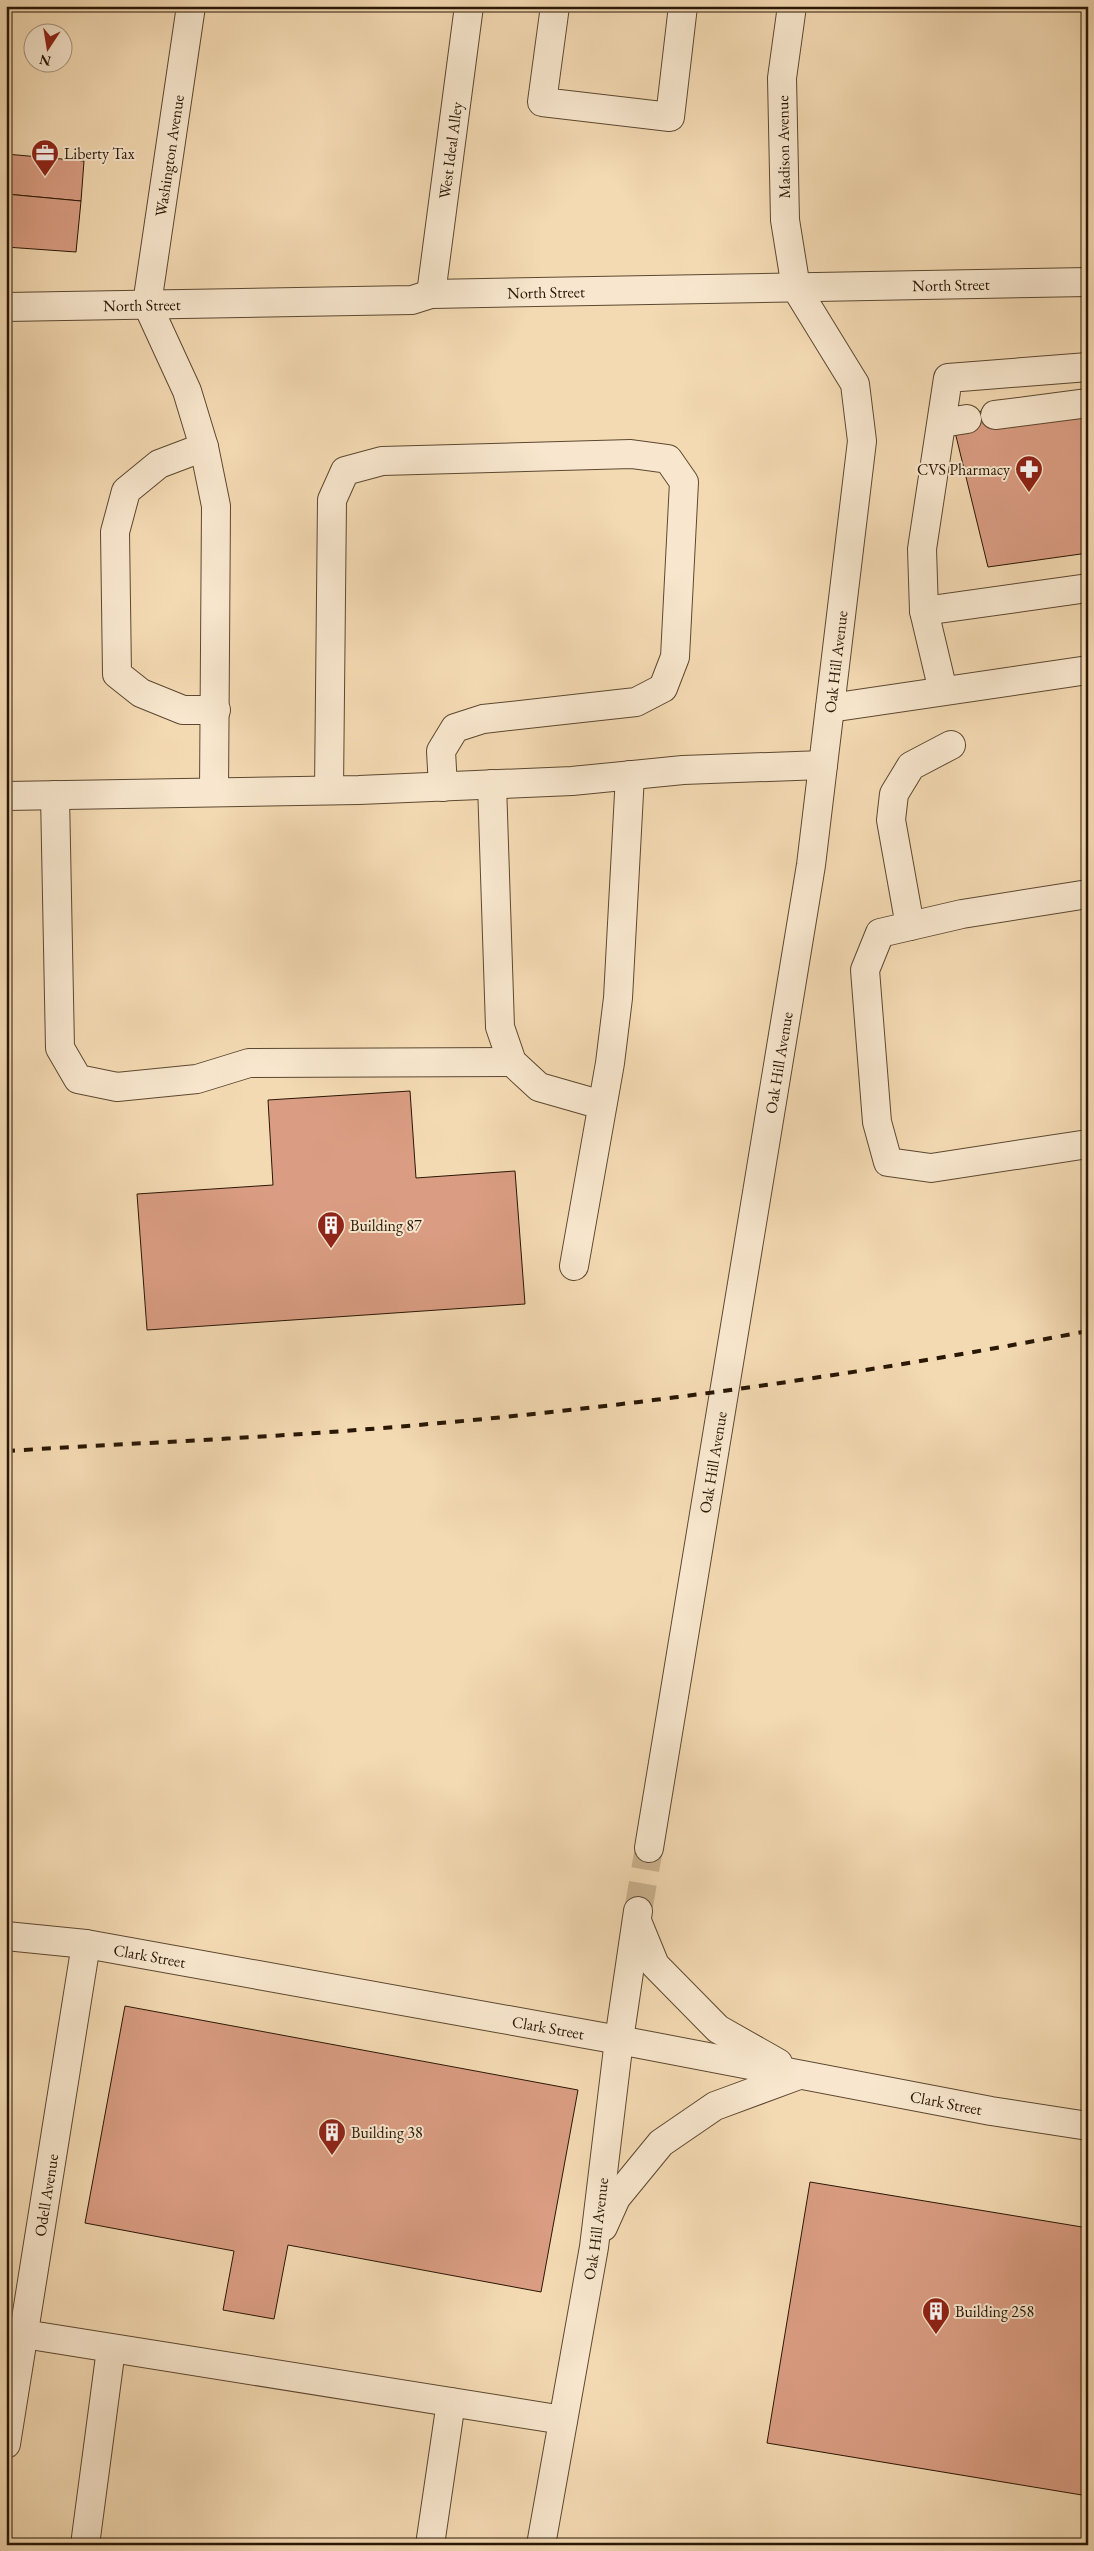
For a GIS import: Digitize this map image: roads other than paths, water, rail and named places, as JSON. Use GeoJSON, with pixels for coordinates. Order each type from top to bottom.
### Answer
{"type":"FeatureCollection","features":[{"type":"Feature","properties":{"kind":"street","name":"Washington Avenue"},"geometry":{"type":"LineString","coordinates":[[147,304],[191,6]]}},
{"type":"Feature","properties":{"kind":"street","name":"West Ideal Alley"},"geometry":{"type":"LineString","coordinates":[[431,294],[469,6]]}},
{"type":"Feature","properties":{"kind":"street"},"geometry":{"type":"LineString","coordinates":[[556,6],[542,102],[670,117],[683,6]]}},
{"type":"Feature","properties":{"kind":"street","name":"Madison Avenue"},"geometry":{"type":"LineString","coordinates":[[792,6],[782,78],[785,220],[796,288]]}},
{"type":"Feature","properties":{"kind":"street","name":"North Street"},"geometry":{"type":"LineString","coordinates":[[6,307],[412,300],[431,294],[1088,282]]}},
{"type":"Feature","properties":{"kind":"street","name":"Oak Hill Avenue"},"geometry":{"type":"LineString","coordinates":[[649,1848],[808,884],[862,442],[855,384],[796,288]]}},
{"type":"Feature","properties":{"kind":"street"},"geometry":{"type":"LineString","coordinates":[[147,304],[187,391],[204,447],[216,506],[214,792]]}},
{"type":"Feature","properties":{"kind":"street"},"geometry":{"type":"LineString","coordinates":[[943,691],[924,610],[922,549],[954,421],[948,378],[1088,367]]}},
{"type":"Feature","properties":{"kind":"street"},"geometry":{"type":"LineString","coordinates":[[994,415],[1088,403]]}},
{"type":"Feature","properties":{"kind":"street"},"geometry":{"type":"LineString","coordinates":[[204,447],[159,464],[126,491],[115,532],[117,674],[141,693],[183,710],[216,710]]}},
{"type":"Feature","properties":{"kind":"street"},"geometry":{"type":"LineString","coordinates":[[329,790],[332,500],[345,471],[382,461],[631,454],[668,459],[684,482],[675,657],[663,688],[636,702],[483,719],[456,728],[441,751],[442,786]]}},
{"type":"Feature","properties":{"kind":"street"},"geometry":{"type":"LineString","coordinates":[[924,610],[1088,588]]}},
{"type":"Feature","properties":{"kind":"street"},"geometry":{"type":"LineString","coordinates":[[830,708],[1088,670]]}},
{"type":"Feature","properties":{"kind":"street"},"geometry":{"type":"LineString","coordinates":[[910,926],[891,820],[894,794],[911,766],[951,745]]}},
{"type":"Feature","properties":{"kind":"street"},"geometry":{"type":"LineString","coordinates":[[6,796],[329,790],[572,781],[684,770],[823,764]]}},
{"type":"Feature","properties":{"kind":"street"},"geometry":{"type":"LineString","coordinates":[[574,1266],[602,1105],[618,998],[630,775]]}},
{"type":"Feature","properties":{"kind":"street"},"geometry":{"type":"LineString","coordinates":[[492,784],[500,1027],[512,1062],[539,1087],[602,1105]]}},
{"type":"Feature","properties":{"kind":"street"},"geometry":{"type":"LineString","coordinates":[[55,795],[60,1048],[78,1078],[117,1087],[197,1079],[249,1063],[512,1062]]}},
{"type":"Feature","properties":{"kind":"street"},"geometry":{"type":"LineString","coordinates":[[1088,894],[962,914],[880,933],[865,970],[877,1122],[888,1162],[931,1168],[1088,1144]]}},
{"type":"Feature","properties":{"kind":"street","name":"Oak Hill Avenue"},"geometry":{"type":"LineString","coordinates":[[541,2545],[594,2247],[618,2040],[637,1916],[655,1965],[718,2029],[799,2075]]}},
{"type":"Feature","properties":{"kind":"street","name":"Clark Street"},"geometry":{"type":"LineString","coordinates":[[6,1936],[86,1944],[618,2040],[991,2111],[1088,2126]]}},
{"type":"Feature","properties":{"kind":"street","name":"Odell Avenue"},"geometry":{"type":"LineString","coordinates":[[6,2444],[17,2348],[86,1944]]}},
{"type":"Feature","properties":{"kind":"street"},"geometry":{"type":"LineString","coordinates":[[594,2247],[616,2198],[661,2143],[716,2106],[799,2075]]}},
{"type":"Feature","properties":{"kind":"street"},"geometry":{"type":"LineString","coordinates":[[17,2348],[111,2349],[563,2420]]}},
{"type":"Feature","properties":{"kind":"street"},"geometry":{"type":"LineString","coordinates":[[85,2545],[111,2349]]}},
{"type":"Feature","properties":{"kind":"street"},"geometry":{"type":"LineString","coordinates":[[430,2545],[452,2402]]}},
{"type":"Feature","properties":{"kind":"tunnel"},"geometry":{"type":"LineString","coordinates":[[638,1911],[649,1848]]}},
{"type":"Feature","properties":{"kind":"railway"},"geometry":{"type":"LineString","coordinates":[[6,1451],[346,1431],[568,1410],[829,1376],[1088,1331]]}},
{"type":"Feature","properties":{"kind":"place","name":"Liberty Tax"},"geometry":{"type":"Point","coordinates":[45,177]}},
{"type":"Feature","properties":{"kind":"place","name":"CVS Pharmacy"},"geometry":{"type":"Point","coordinates":[1029,493]}},
{"type":"Feature","properties":{"kind":"place","name":"Building 87"},"geometry":{"type":"Point","coordinates":[331,1249]}},
{"type":"Feature","properties":{"kind":"place","name":"Building 38"},"geometry":{"type":"Point","coordinates":[332,2156]}},
{"type":"Feature","properties":{"kind":"place","name":"Building 258"},"geometry":{"type":"Point","coordinates":[936,2335]}}]}
